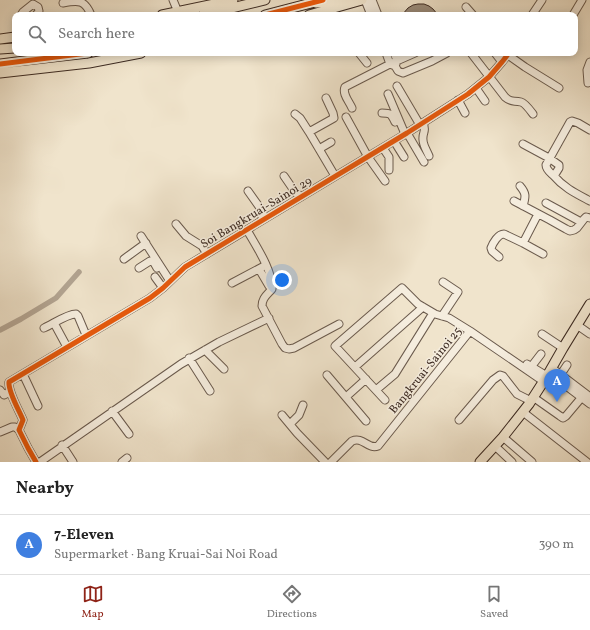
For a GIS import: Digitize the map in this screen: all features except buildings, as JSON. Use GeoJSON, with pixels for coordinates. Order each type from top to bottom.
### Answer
{"type":"FeatureCollection","features":[{"type":"Feature","properties":{"kind":"main road"},"geometry":{"type":"LineString","coordinates":[[178,12],[233,0]]}},
{"type":"Feature","properties":{"kind":"main road"},"geometry":{"type":"LineString","coordinates":[[215,12],[265,0]]}},
{"type":"Feature","properties":{"kind":"main road"},"geometry":{"type":"LineString","coordinates":[[277,12],[323,0]]}},
{"type":"Feature","properties":{"kind":"main road"},"geometry":{"type":"LineString","coordinates":[[313,3],[342,0]]}},
{"type":"Feature","properties":{"kind":"main road"},"geometry":{"type":"LineString","coordinates":[[326,12],[362,0]]}},
{"type":"Feature","properties":{"kind":"main road"},"geometry":{"type":"LineString","coordinates":[[0,39],[12,37]]}},
{"type":"Feature","properties":{"kind":"main road"},"geometry":{"type":"LineString","coordinates":[[0,49],[12,48]]}},
{"type":"Feature","properties":{"kind":"main road"},"geometry":{"type":"LineString","coordinates":[[0,64],[64,56]]}},
{"type":"Feature","properties":{"kind":"main road"},"geometry":{"type":"LineString","coordinates":[[0,73],[89,62],[124,56]]}},
{"type":"Feature","properties":{"kind":"main road"},"geometry":{"type":"LineString","coordinates":[[480,462],[524,412],[590,304]]}},
{"type":"Feature","properties":{"kind":"street"},"geometry":{"type":"LineString","coordinates":[[64,3],[77,0],[83,2],[88,7],[90,12]]}},
{"type":"Feature","properties":{"kind":"street"},"geometry":{"type":"LineString","coordinates":[[173,0],[178,12]]}},
{"type":"Feature","properties":{"kind":"street"},"geometry":{"type":"LineString","coordinates":[[365,0],[370,12]]}},
{"type":"Feature","properties":{"kind":"street"},"geometry":{"type":"LineString","coordinates":[[372,0],[377,12]]}},
{"type":"Feature","properties":{"kind":"street"},"geometry":{"type":"LineString","coordinates":[[534,12],[542,0]]}},
{"type":"Feature","properties":{"kind":"street"},"geometry":{"type":"LineString","coordinates":[[575,12],[582,0]]}},
{"type":"Feature","properties":{"kind":"street"},"geometry":{"type":"LineString","coordinates":[[23,12],[33,4],[38,7],[38,12]]}},
{"type":"Feature","properties":{"kind":"street"},"geometry":{"type":"LineString","coordinates":[[466,6],[470,12]]}},
{"type":"Feature","properties":{"kind":"street"},"geometry":{"type":"LineString","coordinates":[[361,56],[367,63]]}},
{"type":"Feature","properties":{"kind":"street"},"geometry":{"type":"LineString","coordinates":[[388,56],[398,71],[403,73],[441,56]]}},
{"type":"Feature","properties":{"kind":"street"},"geometry":{"type":"LineString","coordinates":[[394,56],[394,64]]}},
{"type":"Feature","properties":{"kind":"street"},"geometry":{"type":"LineString","coordinates":[[352,108],[345,94],[345,86],[409,56]]}},
{"type":"Feature","properties":{"kind":"street"},"geometry":{"type":"LineString","coordinates":[[473,56],[509,101],[523,103],[533,114]]}},
{"type":"Feature","properties":{"kind":"street"},"geometry":{"type":"LineString","coordinates":[[497,56],[502,62]]}},
{"type":"Feature","properties":{"kind":"street","name":"Soi Bangkruai-Sainoi 29"},"geometry":{"type":"LineString","coordinates":[[3,393],[9,386],[9,382],[150,298],[185,267],[383,148],[476,88],[489,77],[507,56]]}},
{"type":"Feature","properties":{"kind":"street"},"geometry":{"type":"LineString","coordinates":[[511,56],[525,67],[559,88]]}},
{"type":"Feature","properties":{"kind":"street"},"geometry":{"type":"LineString","coordinates":[[588,83],[588,70],[590,62]]}},
{"type":"Feature","properties":{"kind":"street"},"geometry":{"type":"LineString","coordinates":[[397,86],[425,130],[422,137],[429,156]]}},
{"type":"Feature","properties":{"kind":"street"},"geometry":{"type":"LineString","coordinates":[[476,88],[484,101]]}},
{"type":"Feature","properties":{"kind":"street"},"geometry":{"type":"LineString","coordinates":[[388,94],[404,135]]}},
{"type":"Feature","properties":{"kind":"street"},"geometry":{"type":"LineString","coordinates":[[309,132],[334,118],[334,113],[326,98]]}},
{"type":"Feature","properties":{"kind":"street"},"geometry":{"type":"LineString","coordinates":[[458,100],[465,113]]}},
{"type":"Feature","properties":{"kind":"street"},"geometry":{"type":"LineString","coordinates":[[382,113],[389,113],[391,115],[424,162]]}},
{"type":"Feature","properties":{"kind":"street"},"geometry":{"type":"LineString","coordinates":[[296,114],[336,176]]}},
{"type":"Feature","properties":{"kind":"street"},"geometry":{"type":"LineString","coordinates":[[346,117],[368,156],[385,181]]}},
{"type":"Feature","properties":{"kind":"street"},"geometry":{"type":"LineString","coordinates":[[590,130],[578,123],[572,121],[570,122],[549,158],[546,167],[547,170],[566,188],[590,201]]}},
{"type":"Feature","properties":{"kind":"street"},"geometry":{"type":"LineString","coordinates":[[394,141],[404,157]]}},
{"type":"Feature","properties":{"kind":"street"},"geometry":{"type":"LineString","coordinates":[[319,149],[331,142]]}},
{"type":"Feature","properties":{"kind":"street"},"geometry":{"type":"LineString","coordinates":[[523,144],[549,158],[560,166],[554,176]]}},
{"type":"Feature","properties":{"kind":"street"},"geometry":{"type":"LineString","coordinates":[[383,148],[389,157],[389,170]]}},
{"type":"Feature","properties":{"kind":"street"},"geometry":{"type":"LineString","coordinates":[[284,176],[295,192],[301,197]]}},
{"type":"Feature","properties":{"kind":"street"},"geometry":{"type":"LineString","coordinates":[[520,186],[525,192],[526,196],[523,206]]}},
{"type":"Feature","properties":{"kind":"street"},"geometry":{"type":"LineString","coordinates":[[248,191],[263,212],[261,215],[264,219]]}},
{"type":"Feature","properties":{"kind":"street"},"geometry":{"type":"LineString","coordinates":[[514,201],[570,230],[577,228],[584,218],[590,218]]}},
{"type":"Feature","properties":{"kind":"street"},"geometry":{"type":"LineString","coordinates":[[546,203],[581,222]]}},
{"type":"Feature","properties":{"kind":"street"},"geometry":{"type":"LineString","coordinates":[[524,243],[538,214]]}},
{"type":"Feature","properties":{"kind":"street"},"geometry":{"type":"LineString","coordinates":[[176,224],[186,236],[202,246],[207,254]]}},
{"type":"Feature","properties":{"kind":"street"},"geometry":{"type":"LineString","coordinates":[[247,230],[269,286]]}},
{"type":"Feature","properties":{"kind":"street"},"geometry":{"type":"LineString","coordinates":[[499,256],[492,251],[491,248],[501,234],[524,243],[543,254]]}},
{"type":"Feature","properties":{"kind":"street"},"geometry":{"type":"LineString","coordinates":[[141,236],[146,242],[167,284]]}},
{"type":"Feature","properties":{"kind":"street"},"geometry":{"type":"LineString","coordinates":[[124,259],[146,242]]}},
{"type":"Feature","properties":{"kind":"street"},"geometry":{"type":"LineString","coordinates":[[139,268],[150,261],[153,261],[167,284]]}},
{"type":"Feature","properties":{"kind":"street"},"geometry":{"type":"LineString","coordinates":[[232,283],[262,267]]}},
{"type":"Feature","properties":{"kind":"street"},"geometry":{"type":"LineString","coordinates":[[262,267],[269,271],[273,283],[272,289],[262,302],[262,306],[285,348],[294,348],[339,324]]}},
{"type":"Feature","properties":{"kind":"street"},"geometry":{"type":"LineString","coordinates":[[156,278],[167,284]]}},
{"type":"Feature","properties":{"kind":"street"},"geometry":{"type":"LineString","coordinates":[[442,316],[458,292],[443,282]]}},
{"type":"Feature","properties":{"kind":"street"},"geometry":{"type":"LineString","coordinates":[[385,400],[335,346],[402,288],[418,304],[433,313],[449,318],[470,331]]}},
{"type":"Feature","properties":{"kind":"street"},"geometry":{"type":"LineString","coordinates":[[355,367],[423,307]]}},
{"type":"Feature","properties":{"kind":"street"},"geometry":{"type":"LineString","coordinates":[[376,390],[395,374],[433,313]]}},
{"type":"Feature","properties":{"kind":"street"},"geometry":{"type":"LineString","coordinates":[[44,328],[73,314],[76,314],[86,335]]}},
{"type":"Feature","properties":{"kind":"street"},"geometry":{"type":"LineString","coordinates":[[40,462],[62,445],[189,358],[269,318]]}},
{"type":"Feature","properties":{"kind":"street"},"geometry":{"type":"LineString","coordinates":[[54,323],[66,347]]}},
{"type":"Feature","properties":{"kind":"street"},"geometry":{"type":"LineString","coordinates":[[577,325],[590,334]]}},
{"type":"Feature","properties":{"kind":"street","name":"Bangkruai-Sainoi 25"},"geometry":{"type":"LineString","coordinates":[[331,462],[352,441],[356,439],[360,439],[375,447],[378,446],[470,331],[548,375]]}},
{"type":"Feature","properties":{"kind":"street"},"geometry":{"type":"LineString","coordinates":[[542,334],[563,348]]}},
{"type":"Feature","properties":{"kind":"street"},"geometry":{"type":"LineString","coordinates":[[205,350],[224,369]]}},
{"type":"Feature","properties":{"kind":"street"},"geometry":{"type":"LineString","coordinates":[[531,367],[541,354]]}},
{"type":"Feature","properties":{"kind":"street"},"geometry":{"type":"LineString","coordinates":[[513,355],[531,367],[548,375],[582,397],[590,404]]}},
{"type":"Feature","properties":{"kind":"street"},"geometry":{"type":"LineString","coordinates":[[189,358],[210,391]]}},
{"type":"Feature","properties":{"kind":"street"},"geometry":{"type":"LineString","coordinates":[[560,374],[567,365]]}},
{"type":"Feature","properties":{"kind":"street"},"geometry":{"type":"LineString","coordinates":[[23,374],[38,406]]}},
{"type":"Feature","properties":{"kind":"street"},"geometry":{"type":"LineString","coordinates":[[548,375],[560,374],[590,397]]}},
{"type":"Feature","properties":{"kind":"street"},"geometry":{"type":"LineString","coordinates":[[327,375],[366,421]]}},
{"type":"Feature","properties":{"kind":"street"},"geometry":{"type":"LineString","coordinates":[[459,420],[493,380],[500,375],[503,376],[517,394],[532,399],[563,418],[582,397]]}},
{"type":"Feature","properties":{"kind":"street"},"geometry":{"type":"LineString","coordinates":[[346,396],[366,379]]}},
{"type":"Feature","properties":{"kind":"street"},"geometry":{"type":"LineString","coordinates":[[3,393],[24,420],[19,430]]}},
{"type":"Feature","properties":{"kind":"street"},"geometry":{"type":"LineString","coordinates":[[290,424],[299,415],[303,405]]}},
{"type":"Feature","properties":{"kind":"street"},"geometry":{"type":"LineString","coordinates":[[112,411],[129,434]]}},
{"type":"Feature","properties":{"kind":"street"},"geometry":{"type":"LineString","coordinates":[[524,412],[587,462]]}},
{"type":"Feature","properties":{"kind":"street"},"geometry":{"type":"LineString","coordinates":[[282,415],[325,462]]}},
{"type":"Feature","properties":{"kind":"street"},"geometry":{"type":"LineString","coordinates":[[0,432],[12,427],[19,430],[36,462]]}},
{"type":"Feature","properties":{"kind":"street"},"geometry":{"type":"LineString","coordinates":[[503,436],[532,462]]}},
{"type":"Feature","properties":{"kind":"street"},"geometry":{"type":"LineString","coordinates":[[62,445],[73,462]]}},
{"type":"Feature","properties":{"kind":"street"},"geometry":{"type":"LineString","coordinates":[[495,446],[512,462]]}},
{"type":"Feature","properties":{"kind":"waterway"},"geometry":{"type":"LineString","coordinates":[[0,330],[56,298],[79,272]]}},
{"type":"Feature","properties":{"kind":"cycle path"},"geometry":{"type":"LineString","coordinates":[[277,12],[323,0]]}},
{"type":"Feature","properties":{"kind":"cycle path"},"geometry":{"type":"LineString","coordinates":[[0,64],[64,56]]}},
{"type":"Feature","properties":{"kind":"cycle path"},"geometry":{"type":"LineString","coordinates":[[36,462],[19,430],[23,420],[12,396],[9,382],[150,298],[185,267],[407,133],[468,94],[489,77],[507,56]]}},
{"type":"Feature","properties":{"kind":"place","name":"7-Eleven"},"geometry":{"type":"Point","coordinates":[557,402]}}]}
